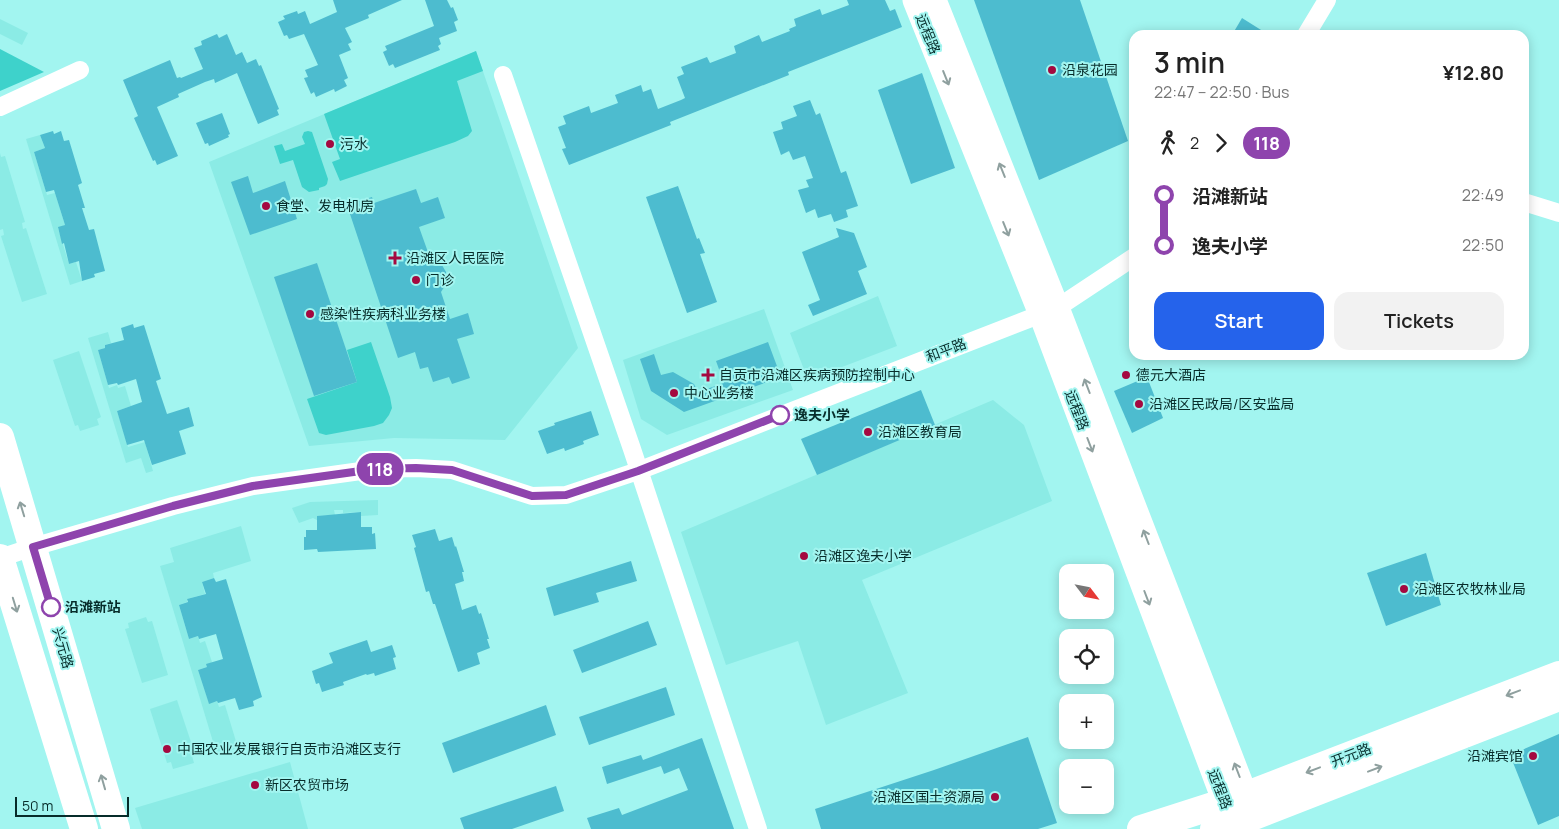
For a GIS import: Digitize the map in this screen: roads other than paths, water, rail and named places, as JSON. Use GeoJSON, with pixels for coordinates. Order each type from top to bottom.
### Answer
{"type":"FeatureCollection","features":[{"type":"Feature","properties":{"kind":"main road","name":"远程路"},"geometry":{"type":"LineString","coordinates":[[915,0],[1049,311]]}},
{"type":"Feature","properties":{"kind":"main road","name":"远程路"},"geometry":{"type":"LineString","coordinates":[[934,0],[1238,818]]}},
{"type":"Feature","properties":{"kind":"main road","name":"兴元路"},"geometry":{"type":"LineString","coordinates":[[0,438],[116,829]]}},
{"type":"Feature","properties":{"kind":"main road"},"geometry":{"type":"LineString","coordinates":[[0,558],[84,829]]}},
{"type":"Feature","properties":{"kind":"main road","name":"开元路"},"geometry":{"type":"LineString","coordinates":[[1238,818],[1559,675]]}},
{"type":"Feature","properties":{"kind":"main road","name":"开元路"},"geometry":{"type":"LineString","coordinates":[[1141,829],[1238,818],[1559,697]]}},
{"type":"Feature","properties":{"kind":"street"},"geometry":{"type":"LineString","coordinates":[[1309,30],[1327,0]]}},
{"type":"Feature","properties":{"kind":"street"},"geometry":{"type":"LineString","coordinates":[[0,107],[80,70]]}},
{"type":"Feature","properties":{"kind":"street"},"geometry":{"type":"LineString","coordinates":[[502,75],[758,829]]}},
{"type":"Feature","properties":{"kind":"street"},"geometry":{"type":"LineString","coordinates":[[1529,204],[1559,213]]}},
{"type":"Feature","properties":{"kind":"street","name":"和平路"},"geometry":{"type":"LineString","coordinates":[[0,558],[173,506],[253,486],[375,469],[416,468],[452,470],[532,496],[566,495],[638,471],[1049,311],[1129,259]]}},
{"type":"Feature","properties":{"kind":"place","name":"沿泉花园"},"geometry":{"type":"Point","coordinates":[1052,70]}},
{"type":"Feature","properties":{"kind":"place","name":"污水"},"geometry":{"type":"Point","coordinates":[330,144]}},
{"type":"Feature","properties":{"kind":"place","name":"食堂、发电机房"},"geometry":{"type":"Point","coordinates":[266,206]}},
{"type":"Feature","properties":{"kind":"place","name":"沿滩区人民医院"},"geometry":{"type":"Point","coordinates":[395,258]}},
{"type":"Feature","properties":{"kind":"place","name":"门诊"},"geometry":{"type":"Point","coordinates":[416,280]}},
{"type":"Feature","properties":{"kind":"place","name":"感染性疾病科业务楼"},"geometry":{"type":"Point","coordinates":[310,314]}},
{"type":"Feature","properties":{"kind":"place","name":"自贡市沿滩区疾病预防控制中心"},"geometry":{"type":"Point","coordinates":[708,375]}},
{"type":"Feature","properties":{"kind":"place","name":"德元大酒店"},"geometry":{"type":"Point","coordinates":[1126,375]}},
{"type":"Feature","properties":{"kind":"place","name":"中心业务楼"},"geometry":{"type":"Point","coordinates":[674,393]}},
{"type":"Feature","properties":{"kind":"place","name":"沿滩区民政局/区安监局"},"geometry":{"type":"Point","coordinates":[1139,404]}},
{"type":"Feature","properties":{"kind":"place","name":"逸夫小学"},"geometry":{"type":"Point","coordinates":[780,415]}},
{"type":"Feature","properties":{"kind":"place","name":"沿滩区教育局"},"geometry":{"type":"Point","coordinates":[868,432]}},
{"type":"Feature","properties":{"kind":"place","name":"沿滩区逸夫小学"},"geometry":{"type":"Point","coordinates":[804,556]}},
{"type":"Feature","properties":{"kind":"place","name":"沿滩区农牧林业局"},"geometry":{"type":"Point","coordinates":[1404,589]}},
{"type":"Feature","properties":{"kind":"place","name":"沿滩新站"},"geometry":{"type":"Point","coordinates":[51,607]}},
{"type":"Feature","properties":{"kind":"place","name":"中国农业发展银行自贡市沿滩区支行"},"geometry":{"type":"Point","coordinates":[167,749]}},
{"type":"Feature","properties":{"kind":"place","name":"沿滩宾馆"},"geometry":{"type":"Point","coordinates":[1533,756]}},
{"type":"Feature","properties":{"kind":"place","name":"新区农贸市场"},"geometry":{"type":"Point","coordinates":[255,785]}},
{"type":"Feature","properties":{"kind":"place","name":"沿滩区国土资源局"},"geometry":{"type":"Point","coordinates":[995,797]}}]}
